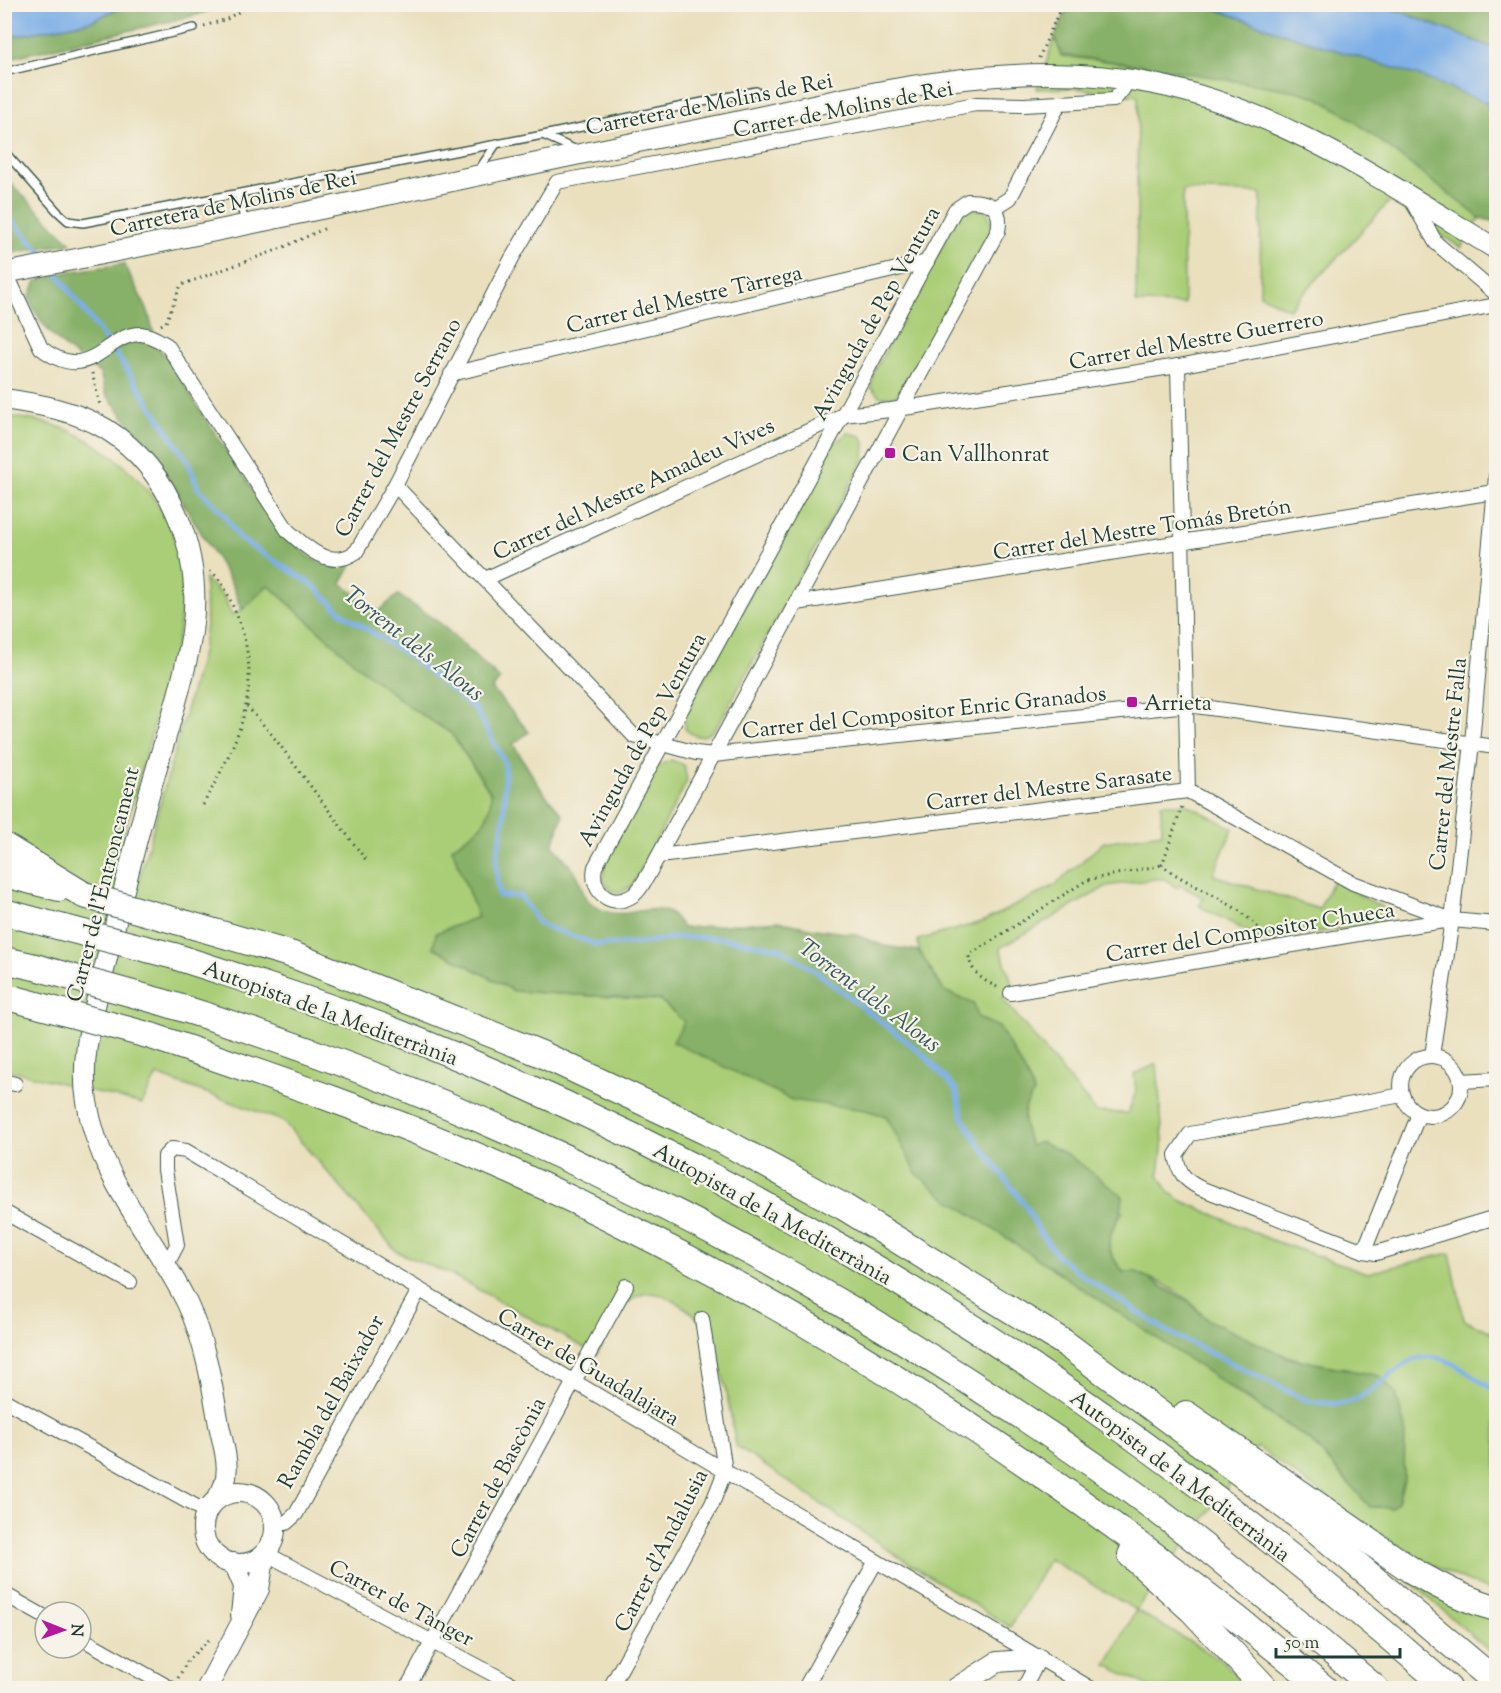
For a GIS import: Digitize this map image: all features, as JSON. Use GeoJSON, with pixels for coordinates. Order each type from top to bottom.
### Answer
{"type":"FeatureCollection","features":[{"type":"Feature","properties":{"kind":"highway"},"geometry":{"type":"LineString","coordinates":[[4,846],[51,880],[84,895],[293,955],[550,1058],[707,1132],[854,1213],[1063,1342],[1137,1382],[1216,1433],[1411,1570],[1455,1594],[1497,1608]]}},
{"type":"Feature","properties":{"kind":"highway"},"geometry":{"type":"LineString","coordinates":[[4,874],[51,880]]}},
{"type":"Feature","properties":{"kind":"highway","name":"Autopista de la Mediterrània"},"geometry":{"type":"LineString","coordinates":[[4,912],[174,956],[295,995],[458,1057],[631,1136],[791,1218],[878,1269],[1114,1422],[1312,1574],[1448,1689]]}},
{"type":"Feature","properties":{"kind":"highway","name":"Autopista de la Mediterrània"},"geometry":{"type":"LineString","coordinates":[[4,960],[242,1026],[397,1083],[498,1125],[686,1217],[805,1282],[939,1363],[1118,1482],[1221,1559],[1376,1689]]}},
{"type":"Feature","properties":{"kind":"highway"},"geometry":{"type":"LineString","coordinates":[[10,997],[151,1036],[325,1096],[422,1133],[606,1215],[786,1310],[882,1368],[1033,1467],[1171,1567],[1324,1689]]}},
{"type":"Feature","properties":{"kind":"highway"},"geometry":{"type":"LineString","coordinates":[[1063,1342],[1309,1524],[1497,1682]]}},
{"type":"Feature","properties":{"kind":"highway"},"geometry":{"type":"LineString","coordinates":[[961,1421],[1130,1554],[1192,1610],[1265,1689]]}},
{"type":"Feature","properties":{"kind":"street","name":"Carretera de Molins de Rei"},"geometry":{"type":"LineString","coordinates":[[5,273],[913,87],[981,77],[1032,74],[1127,79],[1197,94],[1268,120],[1326,148],[1497,249]]}},
{"type":"Feature","properties":{"kind":"street","name":"Carrer de Molins de Rei"},"geometry":{"type":"LineString","coordinates":[[557,182],[976,104],[1059,104],[1114,100],[1123,89],[1127,79]]}},
{"type":"Feature","properties":{"kind":"street"},"geometry":{"type":"LineString","coordinates":[[996,207],[1010,198],[1059,104]]}},
{"type":"Feature","properties":{"kind":"street","name":"Carrer del Mestre Serrano"},"geometry":{"type":"LineString","coordinates":[[148,336],[167,345],[288,531],[314,552],[337,559],[346,559],[356,552],[395,485],[512,258],[557,182]]}},
{"type":"Feature","properties":{"kind":"street","name":"Carretera de Molins de Rei"},"geometry":{"type":"LineString","coordinates":[[1408,195],[1436,243],[1497,294]]}},
{"type":"Feature","properties":{"kind":"street","name":"Avinguda de Pep Ventura"},"geometry":{"type":"LineString","coordinates":[[978,201],[996,207],[999,215],[998,231],[640,889],[632,897],[621,901],[608,899],[599,894],[594,885],[595,867],[956,210],[962,204],[978,201]]}},
{"type":"Feature","properties":{"kind":"street","name":"Carrer del Mestre Tàrrega"},"geometry":{"type":"LineString","coordinates":[[451,374],[927,262]]}},
{"type":"Feature","properties":{"kind":"street"},"geometry":{"type":"LineString","coordinates":[[5,273],[41,348],[49,354],[68,361],[88,360],[128,337],[139,334],[148,336]]}},
{"type":"Feature","properties":{"kind":"street","name":"Carrer del Mestre Guerrero"},"geometry":{"type":"LineString","coordinates":[[901,408],[1178,366],[1497,305]]}},
{"type":"Feature","properties":{"kind":"street"},"geometry":{"type":"LineString","coordinates":[[1178,366],[1188,705],[1188,791]]}},
{"type":"Feature","properties":{"kind":"street","name":"Carrer de l'Entroncament"},"geometry":{"type":"LineString","coordinates":[[4,399],[56,409],[106,429],[129,446],[159,483],[180,522],[191,556],[194,611],[188,654],[132,853],[84,1063],[87,1106],[102,1156],[124,1199],[166,1266],[196,1325],[226,1460],[226,1485],[213,1502]]}},
{"type":"Feature","properties":{"kind":"street","name":"Carrer del Mestre Amadeu Vives"},"geometry":{"type":"LineString","coordinates":[[485,579],[843,415],[901,408]]}},
{"type":"Feature","properties":{"kind":"street","name":"Carrer del Mestre Falla"},"geometry":{"type":"LineString","coordinates":[[1432,1056],[1452,920],[1472,743],[1497,476]]}},
{"type":"Feature","properties":{"kind":"street","name":"Carrer del Compositor Enric Granados"},"geometry":{"type":"LineString","coordinates":[[395,485],[485,579],[506,605],[634,736],[696,753],[714,755],[1188,705],[1497,747]]}},
{"type":"Feature","properties":{"kind":"street","name":"Carrer del Mestre Tomás Bretón"},"geometry":{"type":"LineString","coordinates":[[797,603],[1494,492]]}},
{"type":"Feature","properties":{"kind":"street","name":"Carrer del Mestre Sarasate"},"geometry":{"type":"LineString","coordinates":[[658,856],[1188,791],[1353,883],[1452,920]]}},
{"type":"Feature","properties":{"kind":"street","name":"Carrer del Compositor Chueca"},"geometry":{"type":"LineString","coordinates":[[1011,993],[1265,948],[1452,920],[1497,924]]}},
{"type":"Feature","properties":{"kind":"street"},"geometry":{"type":"LineString","coordinates":[[1432,1056],[1451,1064],[1461,1081],[1458,1101],[1448,1112],[1439,1116],[1419,1114],[1407,1104],[1402,1095],[1401,1083],[1410,1064],[1419,1059],[1432,1056]]}},
{"type":"Feature","properties":{"kind":"street"},"geometry":{"type":"LineString","coordinates":[[1461,1081],[1497,1079]]}},
{"type":"Feature","properties":{"kind":"street"},"geometry":{"type":"LineString","coordinates":[[1402,1095],[1190,1134],[1176,1155],[1178,1170],[1186,1182],[1193,1185],[1364,1251],[1376,1253],[1497,1216]]}},
{"type":"Feature","properties":{"kind":"street"},"geometry":{"type":"LineString","coordinates":[[1364,1251],[1419,1114]]}},
{"type":"Feature","properties":{"kind":"street","name":"Carrer de Guadalajara"},"geometry":{"type":"LineString","coordinates":[[166,1266],[177,1245],[165,1170],[165,1156],[172,1149],[186,1151],[1090,1689]]}},
{"type":"Feature","properties":{"kind":"street"},"geometry":{"type":"LineString","coordinates":[[4,1212],[130,1282]]}},
{"type":"Feature","properties":{"kind":"street","name":"Carrer de Bascònia"},"geometry":{"type":"LineString","coordinates":[[407,1689],[626,1286]]}},
{"type":"Feature","properties":{"kind":"street","name":"Rambla del Baixador"},"geometry":{"type":"LineString","coordinates":[[275,1522],[286,1523],[296,1514],[419,1290]]}},
{"type":"Feature","properties":{"kind":"street","name":"Carrer d'Andalusia"},"geometry":{"type":"LineString","coordinates":[[610,1689],[712,1504],[725,1471],[702,1318]]}},
{"type":"Feature","properties":{"kind":"street"},"geometry":{"type":"LineString","coordinates":[[4,1400],[197,1507],[243,1491],[255,1494],[271,1510],[275,1522],[273,1541],[265,1553],[255,1560],[234,1563],[224,1561],[213,1554],[206,1543],[202,1524],[213,1502]]}},
{"type":"Feature","properties":{"kind":"street","name":"Carrer de l'Entroncament"},"geometry":{"type":"LineString","coordinates":[[226,1460],[240,1485],[255,1494]]}},
{"type":"Feature","properties":{"kind":"street"},"geometry":{"type":"LineString","coordinates":[[207,1689],[260,1589],[265,1553]]}},
{"type":"Feature","properties":{"kind":"street","name":"Carrer de Tànger"},"geometry":{"type":"LineString","coordinates":[[265,1553],[519,1689]]}},
{"type":"Feature","properties":{"kind":"street"},"geometry":{"type":"LineString","coordinates":[[805,1689],[876,1561]]}},
{"type":"Feature","properties":{"kind":"street"},"geometry":{"type":"LineString","coordinates":[[234,1563],[244,1586],[240,1623]]}},
{"type":"Feature","properties":{"kind":"street"},"geometry":{"type":"LineString","coordinates":[[4,1594],[33,1610]]}},
{"type":"Feature","properties":{"kind":"street"},"geometry":{"type":"LineString","coordinates":[[93,1644],[174,1684]]}},
{"type":"Feature","properties":{"kind":"street"},"geometry":{"type":"LineString","coordinates":[[956,1689],[997,1662],[1040,1659]]}},
{"type":"Feature","properties":{"kind":"street"},"geometry":{"type":"LineString","coordinates":[[1024,1689],[1040,1659]]}},
{"type":"Feature","properties":{"kind":"lane"},"geometry":{"type":"LineString","coordinates":[[4,72],[194,28]]}},
{"type":"Feature","properties":{"kind":"lane"},"geometry":{"type":"LineString","coordinates":[[4,151],[68,221],[102,220],[497,142],[543,135],[756,91]]}},
{"type":"Feature","properties":{"kind":"lane"},"geometry":{"type":"LineString","coordinates":[[543,135],[582,153]]}},
{"type":"Feature","properties":{"kind":"lane"},"geometry":{"type":"LineString","coordinates":[[476,175],[497,142]]}},
{"type":"Feature","properties":{"kind":"lane"},"geometry":{"type":"LineString","coordinates":[[238,194],[245,224]]}},
{"type":"Feature","properties":{"kind":"path"},"geometry":{"type":"LineString","coordinates":[[194,28],[227,19],[251,4]]}},
{"type":"Feature","properties":{"kind":"path"},"geometry":{"type":"LineString","coordinates":[[1032,74],[1062,4]]}},
{"type":"Feature","properties":{"kind":"path"},"geometry":{"type":"LineString","coordinates":[[148,336],[166,322],[181,285],[277,250],[333,225]]}},
{"type":"Feature","properties":{"kind":"path"},"geometry":{"type":"LineString","coordinates":[[88,360],[106,429]]}},
{"type":"Feature","properties":{"kind":"path"},"geometry":{"type":"LineString","coordinates":[[191,556],[222,579],[245,635],[249,699],[235,746],[203,805]]}},
{"type":"Feature","properties":{"kind":"path"},"geometry":{"type":"LineString","coordinates":[[247,706],[273,736],[366,860]]}},
{"type":"Feature","properties":{"kind":"path"},"geometry":{"type":"LineString","coordinates":[[1162,865],[1188,791]]}},
{"type":"Feature","properties":{"kind":"path"},"geometry":{"type":"LineString","coordinates":[[1011,993],[986,982],[969,963],[969,956],[1087,880],[1162,865],[1256,925],[1270,948],[1265,948]]}},
{"type":"Feature","properties":{"kind":"path"},"geometry":{"type":"LineString","coordinates":[[174,1684],[188,1660],[214,1634]]}},
{"type":"Feature","properties":{"kind":"green space"},"geometry":{"type":"Polygon","coordinates":[[[125,5],[223,5],[197,15],[5,59],[4,38],[92,21],[125,5]]]}},
{"type":"Feature","properties":{"kind":"green space"},"geometry":{"type":"Polygon","coordinates":[[[1069,5],[1204,5],[1288,35],[1423,77],[1496,107],[1496,222],[1480,218],[1348,116],[1317,97],[1296,91],[1146,66],[1061,55],[1055,37],[1069,5]]]}},
{"type":"Feature","properties":{"kind":"green space"},"geometry":{"type":"Polygon","coordinates":[[[1383,5],[1496,5],[1496,49],[1383,5]]]}},
{"type":"Feature","properties":{"kind":"green space"},"geometry":{"type":"Polygon","coordinates":[[[1055,37],[1061,56],[1146,66],[1296,91],[1317,97],[1348,116],[1480,218],[1461,248],[1390,201],[1289,309],[1260,295],[1261,193],[1183,190],[1184,304],[1136,303],[1138,96],[1073,88],[1037,89],[1055,37]]]}},
{"type":"Feature","properties":{"kind":"green space"},"geometry":{"type":"Polygon","coordinates":[[[5,178],[71,243],[5,254],[5,178]]]}},
{"type":"Feature","properties":{"kind":"green space"},"geometry":{"type":"Polygon","coordinates":[[[977,209],[988,214],[992,229],[901,390],[896,396],[880,397],[871,387],[874,372],[961,211],[977,209]]]}},
{"type":"Feature","properties":{"kind":"green space"},"geometry":{"type":"Polygon","coordinates":[[[124,264],[148,311],[157,347],[166,356],[239,469],[284,530],[304,551],[320,563],[352,564],[341,583],[377,612],[398,595],[440,623],[500,679],[492,689],[529,732],[513,744],[541,789],[563,815],[553,845],[577,875],[587,900],[602,910],[612,913],[661,910],[673,915],[683,928],[779,921],[814,929],[854,934],[884,946],[919,951],[944,991],[974,1004],[978,1018],[999,1027],[1024,1070],[1034,1093],[1024,1112],[1030,1146],[1040,1142],[1067,1154],[1123,1196],[1109,1241],[1114,1260],[1123,1272],[1137,1272],[1189,1302],[1208,1320],[1289,1358],[1380,1376],[1396,1394],[1405,1428],[1404,1480],[1398,1502],[1391,1508],[1370,1507],[1311,1441],[945,1197],[917,1174],[886,1116],[865,1110],[792,1100],[673,1042],[684,1022],[660,1000],[514,991],[433,947],[436,933],[478,917],[452,848],[474,832],[484,821],[488,813],[491,793],[451,733],[411,708],[357,665],[268,585],[242,610],[232,584],[155,456],[106,394],[100,373],[58,341],[34,310],[29,298],[36,281],[68,272],[124,264]]]}},
{"type":"Feature","properties":{"kind":"green space"},"geometry":{"type":"Polygon","coordinates":[[[4,416],[50,424],[72,432],[94,443],[114,458],[150,494],[164,515],[174,537],[180,560],[182,604],[176,647],[115,864],[116,877],[138,883],[202,653],[206,626],[205,579],[224,597],[232,615],[242,610],[268,585],[357,665],[411,708],[451,733],[491,794],[488,814],[480,827],[452,848],[478,917],[436,933],[514,991],[660,1000],[685,1022],[673,1043],[886,1116],[900,1140],[1238,1394],[1311,1441],[1348,1484],[1348,1368],[1294,1358],[1242,1338],[1204,1317],[1193,1304],[1167,1286],[1141,1275],[1124,1272],[1113,1256],[1109,1242],[1113,1229],[1123,1212],[1030,1146],[1024,1127],[1024,1105],[1034,1092],[1024,1070],[999,1027],[978,1018],[974,1004],[944,991],[919,951],[918,940],[982,922],[1054,886],[1104,842],[1162,833],[1161,804],[1186,804],[1233,828],[1213,875],[1319,909],[1333,880],[1387,910],[1382,924],[1256,940],[1254,935],[1199,906],[1204,898],[1180,885],[1177,888],[1165,879],[1107,886],[1000,948],[1011,980],[1011,993],[1002,998],[1096,1112],[1128,1113],[1136,1092],[1134,1074],[1157,1064],[1163,1140],[1159,1175],[1169,1192],[1180,1200],[1274,1241],[1368,1273],[1450,1253],[1464,1320],[1496,1334],[1496,1592],[1464,1580],[1403,1548],[1343,1509],[1257,1447],[1136,1610],[1049,1559],[1010,1627],[893,1553],[736,1446],[725,1384],[716,1352],[698,1319],[676,1302],[660,1295],[647,1293],[635,1297],[617,1316],[597,1355],[450,1274],[397,1252],[283,1121],[157,1075],[142,1104],[5,1069],[4,416]]]}},
{"type":"Feature","properties":{"kind":"green space"},"geometry":{"type":"Polygon","coordinates":[[[848,433],[861,436],[865,442],[864,459],[720,722],[704,736],[690,733],[685,729],[684,715],[835,442],[848,433]]]}},
{"type":"Feature","properties":{"kind":"green space"},"geometry":{"type":"Polygon","coordinates":[[[671,760],[684,765],[687,781],[632,886],[621,892],[612,891],[603,881],[605,862],[651,776],[659,765],[671,760]]]}},
{"type":"Feature","properties":{"kind":"green space"},"geometry":{"type":"Polygon","coordinates":[[[1404,1576],[1496,1619],[1496,1658],[1488,1650],[1404,1576]]]}},
{"type":"Feature","properties":{"kind":"green space"},"geometry":{"type":"Polygon","coordinates":[[[1136,1610],[1224,1662],[1248,1688],[1152,1688],[1106,1665],[1136,1610]]]}},
{"type":"Feature","properties":{"kind":"water"},"geometry":{"type":"Polygon","coordinates":[[[4,5],[125,5],[92,21],[5,38],[4,5]]]}},
{"type":"Feature","properties":{"kind":"water"},"geometry":{"type":"Polygon","coordinates":[[[1204,5],[1383,5],[1496,49],[1496,107],[1422,77],[1288,35],[1204,5]]]}},
{"type":"Feature","properties":{"kind":"waterway","name":"Torrent dels Alous"},"geometry":{"type":"LineString","coordinates":[[4,212],[47,259]]}},
{"type":"Feature","properties":{"kind":"waterway","name":"Torrent dels Alous"},"geometry":{"type":"LineString","coordinates":[[54,269],[121,361],[189,463],[198,488],[223,513],[240,539],[313,585],[342,613],[410,657],[476,710],[505,763],[504,819],[496,862],[499,896],[520,896],[538,922],[546,927],[598,945],[642,943],[679,937],[721,938],[779,948],[814,970],[922,1053],[956,1090],[963,1118],[1058,1256],[1086,1278],[1168,1332],[1310,1401],[1339,1404],[1357,1399],[1404,1365],[1416,1359],[1430,1357],[1452,1363],[1496,1391]]}},
{"type":"Feature","properties":{"kind":"place","name":"Can Vallhonrat"},"geometry":{"type":"Point","coordinates":[890,453]}},
{"type":"Feature","properties":{"kind":"place","name":"Arrieta"},"geometry":{"type":"Point","coordinates":[1132,702]}}]}
